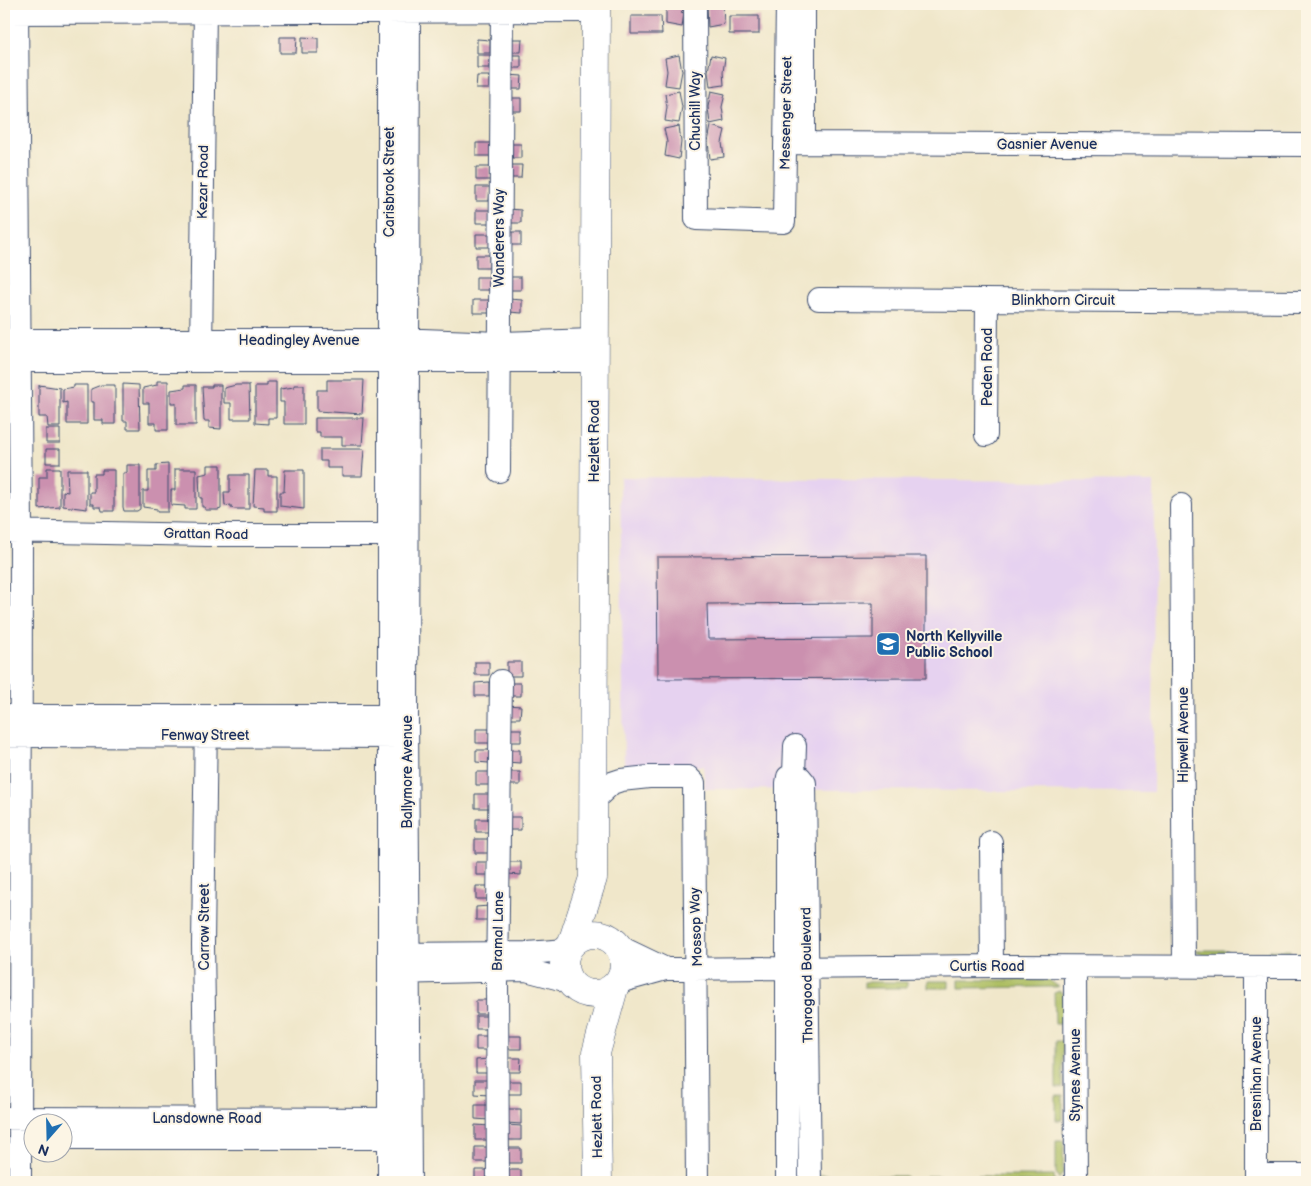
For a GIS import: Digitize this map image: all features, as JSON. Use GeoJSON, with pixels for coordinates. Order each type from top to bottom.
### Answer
{"type":"FeatureCollection","features":[{"type":"Feature","properties":{"kind":"main road","name":"Hezlett Road"},"geometry":{"type":"LineString","coordinates":[[569,946],[592,878],[596,8]]}},
{"type":"Feature","properties":{"kind":"main road","name":"Hezlett Road"},"geometry":{"type":"LineString","coordinates":[[592,878],[616,944]]}},
{"type":"Feature","properties":{"kind":"main road"},"geometry":{"type":"LineString","coordinates":[[591,934],[599,934],[616,944],[624,960],[622,975],[616,985],[596,995],[583,993],[570,983],[564,969],[569,946],[577,938],[591,934]]}},
{"type":"Feature","properties":{"kind":"main road","name":"Hezlett Road"},"geometry":{"type":"LineString","coordinates":[[570,983],[596,1053]]}},
{"type":"Feature","properties":{"kind":"main road","name":"Hezlett Road"},"geometry":{"type":"LineString","coordinates":[[598,1182],[596,1053],[616,985]]}},
{"type":"Feature","properties":{"kind":"street","name":"Chuchill Way"},"geometry":{"type":"LineString","coordinates":[[695,4],[696,219],[784,222]]}},
{"type":"Feature","properties":{"kind":"street","name":"Messenger Street"},"geometry":{"type":"LineString","coordinates":[[787,4],[795,143]]}},
{"type":"Feature","properties":{"kind":"street","name":"Messenger Street"},"geometry":{"type":"LineString","coordinates":[[784,222],[795,143],[804,4]]}},
{"type":"Feature","properties":{"kind":"street","name":"Wanderers Way"},"geometry":{"type":"LineString","coordinates":[[499,472],[502,7]]}},
{"type":"Feature","properties":{"kind":"street"},"geometry":{"type":"LineString","coordinates":[[20,1182],[16,1130],[13,726],[12,10],[105,8],[596,8]]}},
{"type":"Feature","properties":{"kind":"street","name":"Kezar Road"},"geometry":{"type":"LineString","coordinates":[[201,350],[204,8]]}},
{"type":"Feature","properties":{"kind":"street","name":"Carisbrook Street"},"geometry":{"type":"LineString","coordinates":[[399,8],[399,351]]}},
{"type":"Feature","properties":{"kind":"street","name":"Gasnier Avenue"},"geometry":{"type":"LineString","coordinates":[[795,143],[1307,146]]}},
{"type":"Feature","properties":{"kind":"street","name":"Blinkhorn Circuit"},"geometry":{"type":"LineString","coordinates":[[819,299],[1307,302]]}},
{"type":"Feature","properties":{"kind":"street","name":"Peden Road"},"geometry":{"type":"LineString","coordinates":[[986,434],[987,300]]}},
{"type":"Feature","properties":{"kind":"street","name":"Headingley Avenue"},"geometry":{"type":"LineString","coordinates":[[11,351],[593,351]]}},
{"type":"Feature","properties":{"kind":"street","name":"Ballymore Avenue"},"geometry":{"type":"LineString","coordinates":[[389,1182],[399,1128],[399,351]]}},
{"type":"Feature","properties":{"kind":"street","name":"Hipwell Avenue"},"geometry":{"type":"LineString","coordinates":[[1182,504],[1184,966]]}},
{"type":"Feature","properties":{"kind":"street","name":"Grattan Road"},"geometry":{"type":"LineString","coordinates":[[13,531],[208,535],[398,534]]}},
{"type":"Feature","properties":{"kind":"street","name":"Bramal Lane"},"geometry":{"type":"LineString","coordinates":[[498,1182],[501,681]]}},
{"type":"Feature","properties":{"kind":"street","name":"Fenway Street"},"geometry":{"type":"LineString","coordinates":[[13,726],[398,726]]}},
{"type":"Feature","properties":{"kind":"street","name":"Carrow Street"},"geometry":{"type":"LineString","coordinates":[[206,726],[203,945],[206,1128]]}},
{"type":"Feature","properties":{"kind":"street","name":"Thorogood Boulevard"},"geometry":{"type":"LineString","coordinates":[[795,746],[794,774],[788,777],[787,783],[810,1182]]}},
{"type":"Feature","properties":{"kind":"street","name":"Mossop Way"},"geometry":{"type":"LineString","coordinates":[[593,801],[612,783],[621,780],[649,777],[688,777],[694,783],[694,946],[697,969],[697,1182]]}},
{"type":"Feature","properties":{"kind":"street"},"geometry":{"type":"LineString","coordinates":[[992,842],[992,966]]}},
{"type":"Feature","properties":{"kind":"street","name":"Curtis Road"},"geometry":{"type":"LineString","coordinates":[[616,944],[666,969]]}},
{"type":"Feature","properties":{"kind":"street"},"geometry":{"type":"LineString","coordinates":[[399,963],[498,961],[569,946]]}},
{"type":"Feature","properties":{"kind":"street"},"geometry":{"type":"LineString","coordinates":[[498,961],[570,983]]}},
{"type":"Feature","properties":{"kind":"street","name":"Curtis Road"},"geometry":{"type":"LineString","coordinates":[[616,985],[666,969],[992,966],[1307,967]]}},
{"type":"Feature","properties":{"kind":"street","name":"Thorogood Boulevard"},"geometry":{"type":"LineString","coordinates":[[788,1182],[797,967]]}},
{"type":"Feature","properties":{"kind":"street","name":"Stynes Avenue"},"geometry":{"type":"LineString","coordinates":[[1075,967],[1076,1182]]}},
{"type":"Feature","properties":{"kind":"street","name":"Bresnihan Avenue"},"geometry":{"type":"LineString","coordinates":[[1256,967],[1256,1179]]}},
{"type":"Feature","properties":{"kind":"street","name":"Lansdowne Road"},"geometry":{"type":"LineString","coordinates":[[72,1137],[206,1128]]}},
{"type":"Feature","properties":{"kind":"street","name":"Ballymore Avenue"},"geometry":{"type":"LineString","coordinates":[[399,1128],[410,1182]]}},
{"type":"Feature","properties":{"kind":"street","name":"Lansdowne Road"},"geometry":{"type":"LineString","coordinates":[[16,1130],[399,1128]]}},
{"type":"Feature","properties":{"kind":"street"},"geometry":{"type":"LineString","coordinates":[[1256,1179],[1307,1175]]}},
{"type":"Feature","properties":{"kind":"shaded area","name":"North Kellyville Public School"},"geometry":{"type":"Polygon","coordinates":[[[620,477],[1154,482],[1153,792],[705,789],[703,766],[624,766],[620,477]]]}},
{"type":"Feature","properties":{"kind":"green space"},"geometry":{"type":"Polygon","coordinates":[[[1195,950],[1227,950],[1227,956],[1204,956],[1195,950]]]}},
{"type":"Feature","properties":{"kind":"green space"},"geometry":{"type":"Polygon","coordinates":[[[1269,950],[1290,950],[1290,956],[1269,955],[1269,950]]]}},
{"type":"Feature","properties":{"kind":"green space"},"geometry":{"type":"Polygon","coordinates":[[[959,980],[1049,980],[1059,987],[959,988],[959,980]]]}},
{"type":"Feature","properties":{"kind":"green space"},"geometry":{"type":"Polygon","coordinates":[[[928,981],[949,981],[949,988],[928,988],[928,981]]]}},
{"type":"Feature","properties":{"kind":"green space"},"geometry":{"type":"Polygon","coordinates":[[[864,982],[907,982],[907,988],[864,988],[864,982]]]}},
{"type":"Feature","properties":{"kind":"green space"},"geometry":{"type":"Polygon","coordinates":[[[1059,991],[1063,994],[1064,1024],[1055,1024],[1054,993],[1059,991]]]}},
{"type":"Feature","properties":{"kind":"green space"},"geometry":{"type":"Polygon","coordinates":[[[1056,1041],[1063,1041],[1063,1088],[1056,1088],[1056,1041]]]}},
{"type":"Feature","properties":{"kind":"green space"},"geometry":{"type":"Polygon","coordinates":[[[1056,1096],[1063,1096],[1063,1120],[1056,1120],[1056,1096]]]}},
{"type":"Feature","properties":{"kind":"green space"},"geometry":{"type":"Polygon","coordinates":[[[1056,1141],[1064,1141],[1063,1173],[1059,1179],[1056,1173],[1056,1141]]]}},
{"type":"Feature","properties":{"kind":"green space"},"geometry":{"type":"Polygon","coordinates":[[[820,1175],[844,1175],[844,1182],[821,1182],[818,1181],[820,1175]]]}},
{"type":"Feature","properties":{"kind":"green space"},"geometry":{"type":"Polygon","coordinates":[[[864,1176],[906,1176],[906,1182],[864,1182],[864,1176]]]}},
{"type":"Feature","properties":{"kind":"green space"},"geometry":{"type":"Polygon","coordinates":[[[926,1176],[968,1176],[969,1182],[926,1182],[926,1176]]]}},
{"type":"Feature","properties":{"kind":"green space"},"geometry":{"type":"Polygon","coordinates":[[[978,1176],[1054,1176],[1055,1182],[978,1182],[978,1176]]]}},
{"type":"Feature","properties":{"kind":"building"},"geometry":{"type":"Polygon","coordinates":[[[630,4],[661,4],[661,6],[630,7],[630,4]]]}},
{"type":"Feature","properties":{"kind":"building"},"geometry":{"type":"Polygon","coordinates":[[[666,4],[683,4],[684,9],[681,12],[684,13],[682,27],[666,24],[666,4]]]}},
{"type":"Feature","properties":{"kind":"building"},"geometry":{"type":"Polygon","coordinates":[[[707,4],[723,4],[724,24],[708,27],[707,4]]]}},
{"type":"Feature","properties":{"kind":"building"},"geometry":{"type":"Polygon","coordinates":[[[729,4],[759,4],[759,6],[729,6],[729,4]]]}},
{"type":"Feature","properties":{"kind":"building"},"geometry":{"type":"Polygon","coordinates":[[[631,16],[661,16],[662,34],[631,34],[631,16]]]}},
{"type":"Feature","properties":{"kind":"building"},"geometry":{"type":"Polygon","coordinates":[[[729,16],[759,16],[759,34],[729,34],[729,16]]]}},
{"type":"Feature","properties":{"kind":"building"},"geometry":{"type":"Polygon","coordinates":[[[280,37],[297,37],[296,53],[280,53],[280,37]]]}},
{"type":"Feature","properties":{"kind":"building"},"geometry":{"type":"Polygon","coordinates":[[[302,37],[318,38],[318,53],[302,53],[302,37]]]}},
{"type":"Feature","properties":{"kind":"building"},"geometry":{"type":"Polygon","coordinates":[[[477,39],[490,40],[490,53],[477,53],[477,39]]]}},
{"type":"Feature","properties":{"kind":"building"},"geometry":{"type":"Polygon","coordinates":[[[508,39],[522,39],[521,52],[508,52],[508,39]]]}},
{"type":"Feature","properties":{"kind":"building"},"geometry":{"type":"Polygon","coordinates":[[[477,55],[490,55],[490,68],[477,68],[477,55]]]}},
{"type":"Feature","properties":{"kind":"building"},"geometry":{"type":"Polygon","coordinates":[[[508,55],[521,55],[521,68],[508,68],[508,55]]]}},
{"type":"Feature","properties":{"kind":"building"},"geometry":{"type":"Polygon","coordinates":[[[679,55],[682,71],[679,87],[665,85],[667,71],[665,58],[679,55]]]}},
{"type":"Feature","properties":{"kind":"building"},"geometry":{"type":"Polygon","coordinates":[[[711,55],[725,58],[724,85],[710,87],[708,71],[711,55]]]}},
{"type":"Feature","properties":{"kind":"building"},"geometry":{"type":"Polygon","coordinates":[[[508,75],[522,76],[521,89],[508,89],[508,75]]]}},
{"type":"Feature","properties":{"kind":"building"},"geometry":{"type":"Polygon","coordinates":[[[477,76],[490,76],[490,89],[476,89],[477,76]]]}},
{"type":"Feature","properties":{"kind":"building"},"geometry":{"type":"Polygon","coordinates":[[[679,91],[682,107],[679,123],[665,121],[667,107],[665,94],[679,91]]]}},
{"type":"Feature","properties":{"kind":"building"},"geometry":{"type":"Polygon","coordinates":[[[711,91],[725,94],[722,107],[724,121],[710,124],[708,107],[711,91]]]}},
{"type":"Feature","properties":{"kind":"building"},"geometry":{"type":"Polygon","coordinates":[[[508,98],[521,98],[521,111],[507,111],[508,98]]]}},
{"type":"Feature","properties":{"kind":"building"},"geometry":{"type":"Polygon","coordinates":[[[679,126],[681,142],[679,159],[665,156],[667,142],[664,129],[679,126]]]}},
{"type":"Feature","properties":{"kind":"building"},"geometry":{"type":"Polygon","coordinates":[[[711,126],[725,130],[722,143],[724,157],[710,159],[708,142],[711,126]]]}},
{"type":"Feature","properties":{"kind":"building"},"geometry":{"type":"Polygon","coordinates":[[[476,143],[490,143],[490,156],[476,156],[476,143]]]}},
{"type":"Feature","properties":{"kind":"building"},"geometry":{"type":"Polygon","coordinates":[[[507,144],[521,144],[521,158],[507,158],[507,144]]]}},
{"type":"Feature","properties":{"kind":"building"},"geometry":{"type":"Polygon","coordinates":[[[508,165],[522,165],[521,178],[508,178],[508,165]]]}},
{"type":"Feature","properties":{"kind":"building"},"geometry":{"type":"Polygon","coordinates":[[[476,167],[490,167],[490,180],[476,180],[476,167]]]}},
{"type":"Feature","properties":{"kind":"building"},"geometry":{"type":"Polygon","coordinates":[[[476,187],[490,187],[489,201],[476,201],[476,187]]]}},
{"type":"Feature","properties":{"kind":"building"},"geometry":{"type":"Polygon","coordinates":[[[507,209],[521,210],[521,223],[507,223],[507,209]]]}},
{"type":"Feature","properties":{"kind":"building"},"geometry":{"type":"Polygon","coordinates":[[[476,210],[490,210],[490,223],[476,223],[476,210]]]}},
{"type":"Feature","properties":{"kind":"building"},"geometry":{"type":"Polygon","coordinates":[[[507,232],[521,232],[521,245],[507,245],[507,232]]]}},
{"type":"Feature","properties":{"kind":"building"},"geometry":{"type":"Polygon","coordinates":[[[476,234],[490,234],[490,247],[476,247],[476,234]]]}},
{"type":"Feature","properties":{"kind":"building"},"geometry":{"type":"Polygon","coordinates":[[[476,255],[489,255],[489,268],[476,268],[476,255]]]}},
{"type":"Feature","properties":{"kind":"building"},"geometry":{"type":"Polygon","coordinates":[[[476,277],[489,277],[489,290],[476,290],[476,277]]]}},
{"type":"Feature","properties":{"kind":"building"},"geometry":{"type":"Polygon","coordinates":[[[507,277],[521,277],[521,290],[507,290],[507,277]]]}},
{"type":"Feature","properties":{"kind":"building"},"geometry":{"type":"Polygon","coordinates":[[[509,299],[522,300],[522,313],[509,312],[509,299]]]}},
{"type":"Feature","properties":{"kind":"building"},"geometry":{"type":"Polygon","coordinates":[[[473,300],[489,300],[489,313],[473,313],[473,300]]]}},
{"type":"Feature","properties":{"kind":"building"},"geometry":{"type":"Polygon","coordinates":[[[327,380],[364,380],[362,414],[317,411],[317,390],[327,390],[327,380]]]}},
{"type":"Feature","properties":{"kind":"building"},"geometry":{"type":"Polygon","coordinates":[[[157,381],[168,381],[168,430],[156,430],[156,423],[149,423],[149,403],[143,403],[143,388],[157,385],[157,381]]]}},
{"type":"Feature","properties":{"kind":"building"},"geometry":{"type":"Polygon","coordinates":[[[267,382],[276,382],[276,418],[268,418],[268,424],[255,423],[255,386],[267,386],[267,382]]]}},
{"type":"Feature","properties":{"kind":"building"},"geometry":{"type":"Polygon","coordinates":[[[123,384],[139,385],[140,429],[127,429],[127,421],[123,421],[123,384]]]}},
{"type":"Feature","properties":{"kind":"building"},"geometry":{"type":"Polygon","coordinates":[[[39,385],[60,388],[60,427],[48,427],[47,417],[39,417],[39,385]]]}},
{"type":"Feature","properties":{"kind":"building"},"geometry":{"type":"Polygon","coordinates":[[[74,385],[87,385],[87,424],[67,424],[67,402],[63,403],[63,389],[74,387],[74,385]]]}},
{"type":"Feature","properties":{"kind":"building"},"geometry":{"type":"Polygon","coordinates":[[[101,385],[115,385],[115,424],[103,424],[103,420],[94,420],[94,402],[91,402],[91,389],[101,385]]]}},
{"type":"Feature","properties":{"kind":"building"},"geometry":{"type":"Polygon","coordinates":[[[185,385],[196,385],[196,425],[176,425],[176,403],[171,403],[171,390],[185,388],[185,385]]]}},
{"type":"Feature","properties":{"kind":"building"},"geometry":{"type":"Polygon","coordinates":[[[212,385],[221,385],[221,429],[209,428],[209,421],[204,421],[202,387],[212,387],[212,385]]]}},
{"type":"Feature","properties":{"kind":"building"},"geometry":{"type":"Polygon","coordinates":[[[236,385],[249,385],[250,419],[231,419],[231,403],[224,403],[224,388],[236,385]]]}},
{"type":"Feature","properties":{"kind":"building"},"geometry":{"type":"Polygon","coordinates":[[[294,385],[304,385],[304,424],[284,424],[284,402],[280,402],[280,389],[294,387],[294,385]]]}},
{"type":"Feature","properties":{"kind":"building"},"geometry":{"type":"Polygon","coordinates":[[[315,418],[364,418],[362,445],[342,445],[342,437],[320,437],[320,432],[315,432],[315,418]]]}},
{"type":"Feature","properties":{"kind":"building"},"geometry":{"type":"Polygon","coordinates":[[[46,429],[60,429],[60,443],[46,443],[46,429]]]}},
{"type":"Feature","properties":{"kind":"building"},"geometry":{"type":"Polygon","coordinates":[[[46,449],[60,449],[60,463],[46,463],[46,449]]]}},
{"type":"Feature","properties":{"kind":"building"},"geometry":{"type":"Polygon","coordinates":[[[320,449],[364,449],[362,476],[342,476],[342,468],[327,468],[327,461],[320,461],[320,449]]]}},
{"type":"Feature","properties":{"kind":"building"},"geometry":{"type":"Polygon","coordinates":[[[168,464],[168,512],[157,512],[157,509],[143,507],[143,491],[148,491],[148,471],[156,471],[156,465],[168,464]]]}},
{"type":"Feature","properties":{"kind":"building"},"geometry":{"type":"Polygon","coordinates":[[[127,465],[140,465],[140,509],[137,511],[124,511],[123,507],[123,473],[127,473],[127,465]]]}},
{"type":"Feature","properties":{"kind":"building"},"geometry":{"type":"Polygon","coordinates":[[[208,465],[221,465],[221,509],[218,510],[205,510],[205,507],[202,507],[202,498],[200,498],[199,475],[208,473],[208,465]]]}},
{"type":"Feature","properties":{"kind":"building"},"geometry":{"type":"Polygon","coordinates":[[[47,468],[60,468],[60,507],[39,509],[39,477],[47,477],[47,468]]]}},
{"type":"Feature","properties":{"kind":"building"},"geometry":{"type":"Polygon","coordinates":[[[175,469],[196,469],[196,509],[185,509],[185,506],[171,505],[171,490],[175,490],[175,469]]]}},
{"type":"Feature","properties":{"kind":"building"},"geometry":{"type":"Polygon","coordinates":[[[67,470],[87,470],[87,509],[63,506],[63,491],[68,492],[67,470]]]}},
{"type":"Feature","properties":{"kind":"building"},"geometry":{"type":"Polygon","coordinates":[[[102,470],[114,470],[114,511],[102,511],[101,507],[94,507],[94,504],[90,504],[90,492],[94,492],[94,474],[102,474],[102,470]]]}},
{"type":"Feature","properties":{"kind":"building"},"geometry":{"type":"Polygon","coordinates":[[[255,470],[268,470],[268,476],[277,476],[277,511],[264,511],[264,507],[253,506],[255,470]]]}},
{"type":"Feature","properties":{"kind":"building"},"geometry":{"type":"Polygon","coordinates":[[[285,470],[304,470],[304,509],[280,506],[280,492],[284,492],[285,470]]]}},
{"type":"Feature","properties":{"kind":"building"},"geometry":{"type":"Polygon","coordinates":[[[230,475],[249,475],[249,509],[235,509],[231,508],[231,505],[225,506],[224,492],[230,492],[230,475]]]}},
{"type":"Feature","properties":{"kind":"building"},"geometry":{"type":"Polygon","coordinates":[[[926,556],[926,678],[658,679],[657,557],[926,556]],[[873,603],[707,604],[708,639],[873,638],[873,603]]]}},
{"type":"Feature","properties":{"kind":"building"},"geometry":{"type":"Polygon","coordinates":[[[475,662],[489,662],[489,675],[475,675],[475,662]]]}},
{"type":"Feature","properties":{"kind":"building"},"geometry":{"type":"Polygon","coordinates":[[[507,662],[521,662],[521,676],[507,676],[507,662]]]}},
{"type":"Feature","properties":{"kind":"building"},"geometry":{"type":"Polygon","coordinates":[[[489,682],[489,696],[475,696],[475,683],[489,682]]]}},
{"type":"Feature","properties":{"kind":"building"},"geometry":{"type":"Polygon","coordinates":[[[508,683],[521,683],[521,696],[507,696],[508,683]]]}},
{"type":"Feature","properties":{"kind":"building"},"geometry":{"type":"Polygon","coordinates":[[[508,705],[521,706],[520,718],[508,718],[508,705]]]}},
{"type":"Feature","properties":{"kind":"building"},"geometry":{"type":"Polygon","coordinates":[[[476,729],[489,729],[490,743],[476,743],[476,729]]]}},
{"type":"Feature","properties":{"kind":"building"},"geometry":{"type":"Polygon","coordinates":[[[507,729],[521,729],[521,742],[507,742],[507,729]]]}},
{"type":"Feature","properties":{"kind":"building"},"geometry":{"type":"Polygon","coordinates":[[[476,750],[489,750],[489,763],[476,762],[476,750]]]}},
{"type":"Feature","properties":{"kind":"building"},"geometry":{"type":"Polygon","coordinates":[[[507,750],[520,750],[520,763],[507,762],[507,750]]]}},
{"type":"Feature","properties":{"kind":"building"},"geometry":{"type":"Polygon","coordinates":[[[476,772],[489,772],[489,785],[476,785],[476,772]]]}},
{"type":"Feature","properties":{"kind":"building"},"geometry":{"type":"Polygon","coordinates":[[[507,772],[520,772],[520,785],[507,785],[507,772]]]}},
{"type":"Feature","properties":{"kind":"building"},"geometry":{"type":"Polygon","coordinates":[[[475,794],[489,794],[489,808],[475,808],[475,794]]]}},
{"type":"Feature","properties":{"kind":"building"},"geometry":{"type":"Polygon","coordinates":[[[507,817],[521,817],[521,830],[507,830],[507,817]]]}},
{"type":"Feature","properties":{"kind":"building"},"geometry":{"type":"Polygon","coordinates":[[[476,819],[489,819],[489,832],[476,832],[476,819]]]}},
{"type":"Feature","properties":{"kind":"building"},"geometry":{"type":"Polygon","coordinates":[[[475,839],[489,839],[489,853],[475,853],[475,839]]]}},
{"type":"Feature","properties":{"kind":"building"},"geometry":{"type":"Polygon","coordinates":[[[476,862],[489,862],[489,875],[476,875],[476,862]]]}},
{"type":"Feature","properties":{"kind":"building"},"geometry":{"type":"Polygon","coordinates":[[[508,862],[521,862],[521,875],[508,874],[508,862]]]}},
{"type":"Feature","properties":{"kind":"building"},"geometry":{"type":"Polygon","coordinates":[[[476,886],[489,886],[489,899],[476,899],[476,886]]]}},
{"type":"Feature","properties":{"kind":"building"},"geometry":{"type":"Polygon","coordinates":[[[489,906],[489,920],[476,920],[476,907],[489,906]]]}},
{"type":"Feature","properties":{"kind":"building"},"geometry":{"type":"Polygon","coordinates":[[[476,1000],[489,1000],[489,1014],[476,1014],[476,1000]]]}},
{"type":"Feature","properties":{"kind":"building"},"geometry":{"type":"Polygon","coordinates":[[[476,1016],[489,1016],[489,1029],[476,1029],[476,1016]]]}},
{"type":"Feature","properties":{"kind":"building"},"geometry":{"type":"Polygon","coordinates":[[[476,1036],[489,1036],[489,1050],[476,1050],[476,1036]]]}},
{"type":"Feature","properties":{"kind":"building"},"geometry":{"type":"Polygon","coordinates":[[[508,1036],[521,1036],[521,1049],[508,1049],[508,1036]]]}},
{"type":"Feature","properties":{"kind":"building"},"geometry":{"type":"Polygon","coordinates":[[[508,1058],[521,1058],[520,1072],[508,1072],[508,1058]]]}},
{"type":"Feature","properties":{"kind":"building"},"geometry":{"type":"Polygon","coordinates":[[[489,1059],[489,1073],[476,1073],[476,1060],[489,1059]]]}},
{"type":"Feature","properties":{"kind":"building"},"geometry":{"type":"Polygon","coordinates":[[[475,1080],[490,1080],[489,1095],[475,1094],[475,1080]]]}},
{"type":"Feature","properties":{"kind":"building"},"geometry":{"type":"Polygon","coordinates":[[[508,1081],[521,1081],[521,1094],[508,1094],[508,1081]]]}},
{"type":"Feature","properties":{"kind":"building"},"geometry":{"type":"Polygon","coordinates":[[[475,1105],[489,1105],[489,1120],[475,1119],[475,1105]]]}},
{"type":"Feature","properties":{"kind":"building"},"geometry":{"type":"Polygon","coordinates":[[[507,1109],[521,1109],[521,1124],[507,1123],[507,1109]]]}},
{"type":"Feature","properties":{"kind":"building"},"geometry":{"type":"Polygon","coordinates":[[[475,1125],[490,1126],[489,1140],[475,1140],[475,1125]]]}},
{"type":"Feature","properties":{"kind":"building"},"geometry":{"type":"Polygon","coordinates":[[[507,1125],[521,1126],[521,1140],[506,1140],[507,1125]]]}},
{"type":"Feature","properties":{"kind":"building"},"geometry":{"type":"Polygon","coordinates":[[[475,1147],[490,1147],[490,1162],[475,1162],[475,1147]]]}},
{"type":"Feature","properties":{"kind":"building"},"geometry":{"type":"Polygon","coordinates":[[[507,1148],[521,1148],[521,1163],[507,1163],[507,1148]]]}},
{"type":"Feature","properties":{"kind":"building"},"geometry":{"type":"Polygon","coordinates":[[[475,1170],[490,1170],[490,1182],[475,1182],[475,1170]]]}},
{"type":"Feature","properties":{"kind":"building"},"geometry":{"type":"Polygon","coordinates":[[[507,1170],[521,1170],[521,1182],[507,1182],[507,1170]]]}},
{"type":"Feature","properties":{"kind":"place","name":"North Kellyville Public School"},"geometry":{"type":"Point","coordinates":[888,644]}}]}
